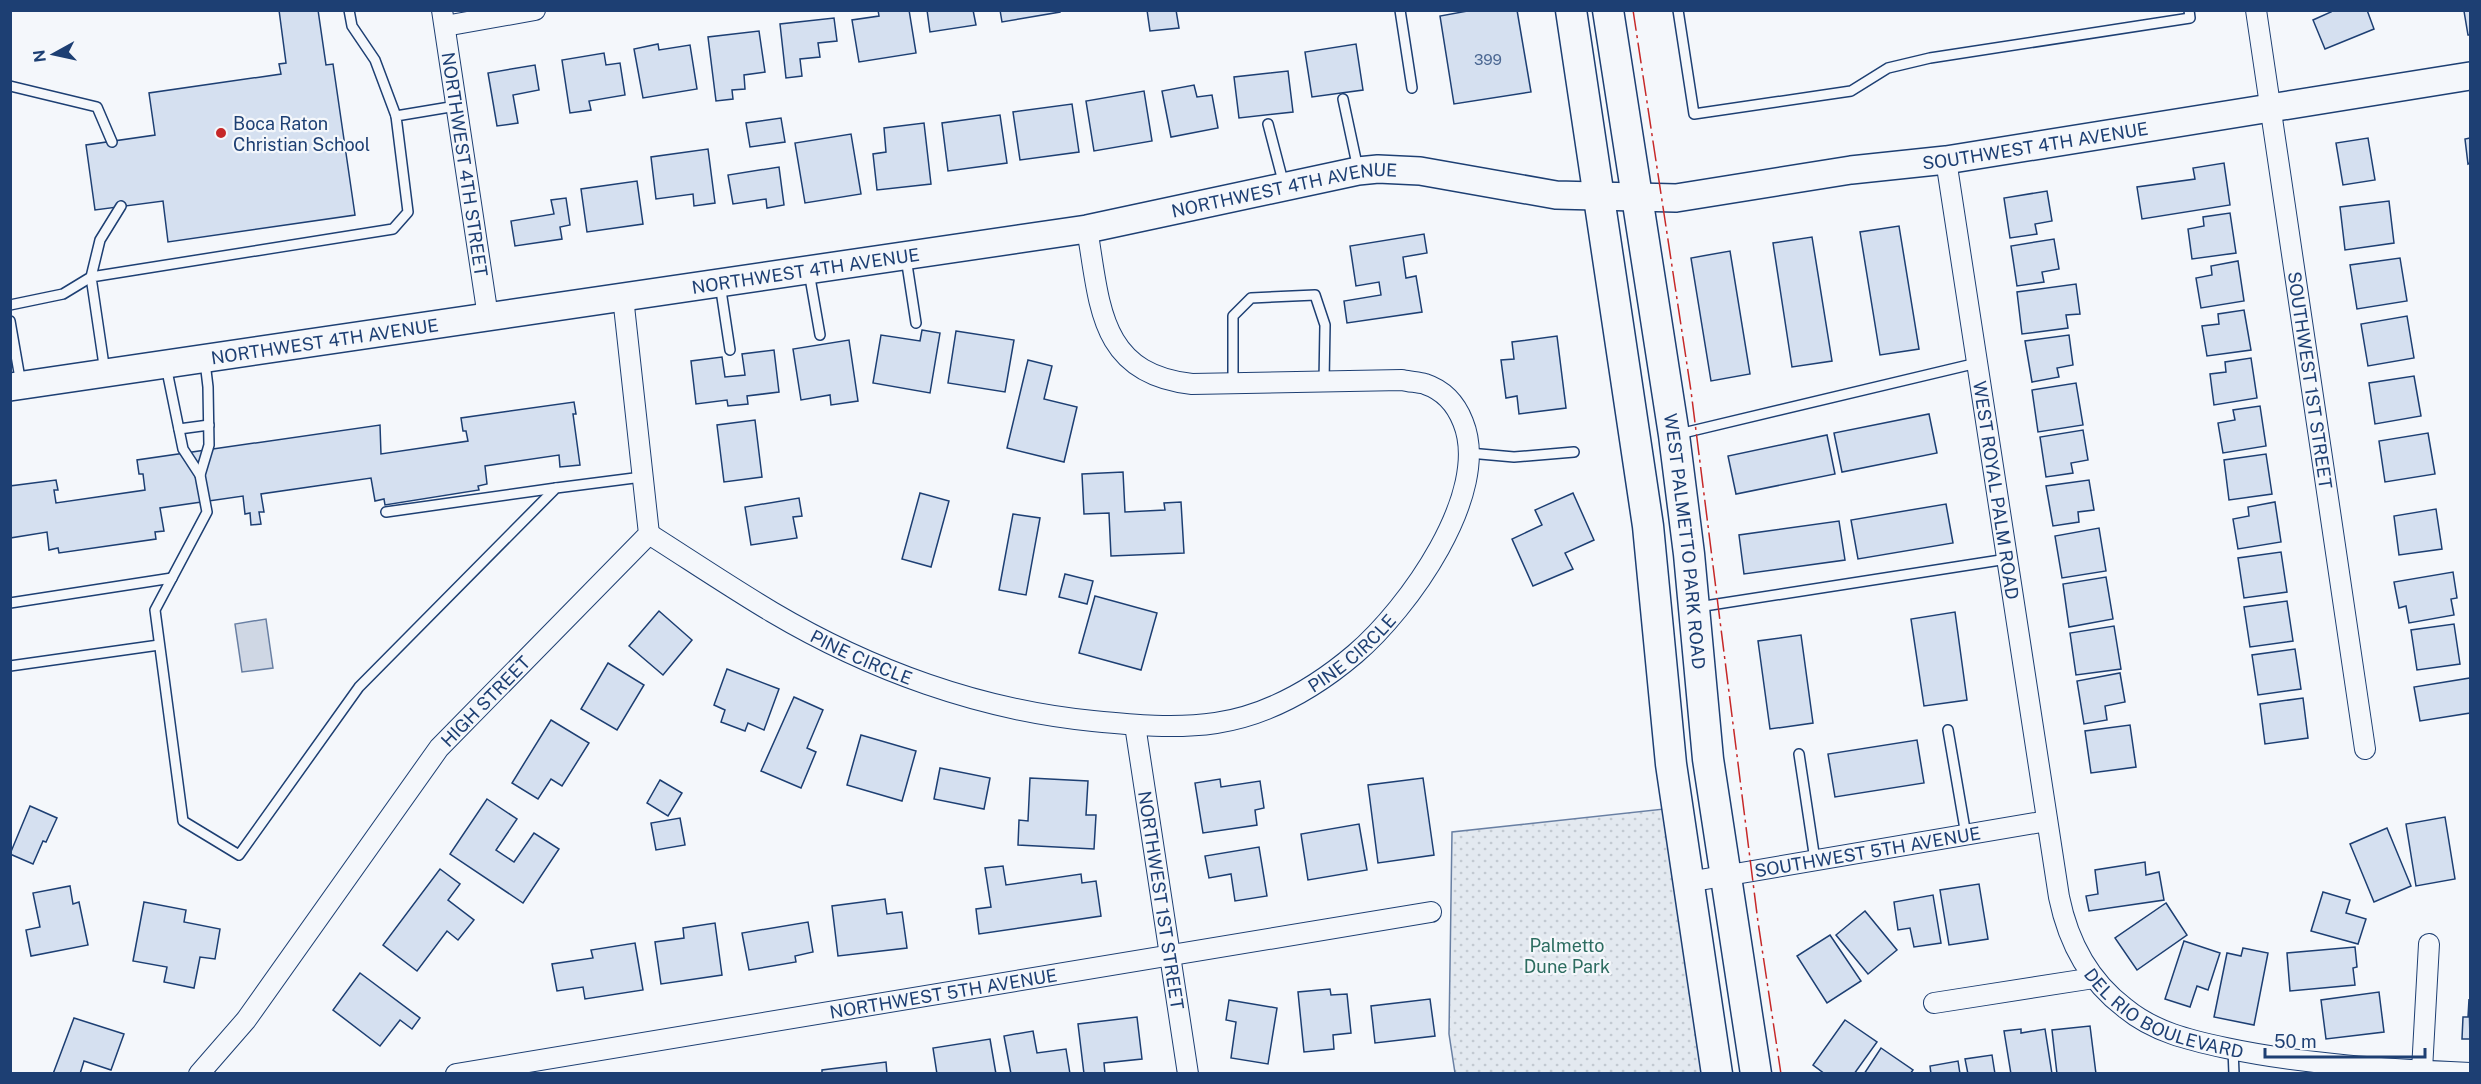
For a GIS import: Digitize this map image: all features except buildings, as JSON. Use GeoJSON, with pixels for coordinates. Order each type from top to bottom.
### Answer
{"type":"FeatureCollection","features":[{"type":"Feature","properties":{"kind":"main road","name":"WEST PALMETTO PARK ROAD"},"geometry":{"type":"LineString","coordinates":[[1570,10],[1648,526],[1658,606],[1662,684],[1688,882],[1717,1074]]}},
{"type":"Feature","properties":{"kind":"main road","name":"WEST PALMETTO PARK ROAD"},"geometry":{"type":"LineString","coordinates":[[1608,10],[1674,435],[1694,608],[1708,759],[1756,1074]]}},
{"type":"Feature","properties":{"kind":"street"},"geometry":{"type":"LineString","coordinates":[[443,18],[535,10]]}},
{"type":"Feature","properties":{"kind":"street","name":"SOUTHWEST 1ST STREET"},"geometry":{"type":"LineString","coordinates":[[2256,10],[2365,749]]}},
{"type":"Feature","properties":{"kind":"street","name":"NORTHWEST 4TH STREET"},"geometry":{"type":"LineString","coordinates":[[443,18],[488,317]]}},
{"type":"Feature","properties":{"kind":"street","name":"SOUTHWEST 4TH AVENUE"},"geometry":{"type":"LineString","coordinates":[[1599,197],[1676,198],[1851,170],[1946,160],[2470,76]]}},
{"type":"Feature","properties":{"kind":"street","name":"WEST ROYAL PALM ROAD"},"geometry":{"type":"LineString","coordinates":[[1946,160],[2047,821]]}},
{"type":"Feature","properties":{"kind":"street","name":"NORTHWEST 4TH AVENUE"},"geometry":{"type":"LineString","coordinates":[[16,386],[1087,229],[1358,171],[1378,169],[1420,171],[1556,195],[1599,197]]}},
{"type":"Feature","properties":{"kind":"street","name":"PINE CIRCLE"},"geometry":{"type":"LineString","coordinates":[[649,534],[773,613],[842,649],[931,686],[1020,711],[1135,725],[1196,725],[1240,718],[1282,702],[1320,680],[1355,654],[1400,609],[1425,574],[1446,536],[1461,498],[1469,453],[1468,433],[1459,412],[1445,394],[1425,384],[1402,380],[1233,384],[1170,382],[1132,363],[1107,329],[1100,309],[1087,229]]}},
{"type":"Feature","properties":{"kind":"street"},"geometry":{"type":"LineString","coordinates":[[623,297],[649,534]]}},
{"type":"Feature","properties":{"kind":"street","name":"HIGH STREET"},"geometry":{"type":"LineString","coordinates":[[199,1074],[246,1020],[439,748],[649,534]]}},
{"type":"Feature","properties":{"kind":"street","name":"NORTHWEST 1ST STREET"},"geometry":{"type":"LineString","coordinates":[[1135,725],[1188,1074]]}},
{"type":"Feature","properties":{"kind":"street","name":"SOUTHWEST 5TH AVENUE"},"geometry":{"type":"LineString","coordinates":[[1688,882],[2047,821]]}},
{"type":"Feature","properties":{"kind":"street","name":"DEL RIO BOULEVARD"},"geometry":{"type":"LineString","coordinates":[[2047,821],[2064,919],[2071,940],[2094,978],[2126,1009],[2164,1032],[2185,1039],[2309,1063],[2470,1073]]}},
{"type":"Feature","properties":{"kind":"street","name":"NORTHWEST 5TH AVENUE"},"geometry":{"type":"LineString","coordinates":[[456,1074],[1431,912]]}},
{"type":"Feature","properties":{"kind":"street"},"geometry":{"type":"LineString","coordinates":[[2422,1070],[2429,944]]}},
{"type":"Feature","properties":{"kind":"street"},"geometry":{"type":"LineString","coordinates":[[1934,1003],[2094,978]]}},
{"type":"Feature","properties":{"kind":"lane"},"geometry":{"type":"LineString","coordinates":[[10,305],[63,294],[90,277],[393,229],[408,212],[396,116],[375,60],[352,26],[349,10]]}},
{"type":"Feature","properties":{"kind":"lane"},"geometry":{"type":"LineString","coordinates":[[1400,10],[1412,88]]}},
{"type":"Feature","properties":{"kind":"lane"},"geometry":{"type":"LineString","coordinates":[[1678,10],[1694,114],[1851,91],[1888,68],[1930,58],[2190,18],[2189,10]]}},
{"type":"Feature","properties":{"kind":"lane"},"geometry":{"type":"LineString","coordinates":[[10,86],[97,106],[112,142]]}},
{"type":"Feature","properties":{"kind":"lane"},"geometry":{"type":"LineString","coordinates":[[1343,99],[1358,171]]}},
{"type":"Feature","properties":{"kind":"lane"},"geometry":{"type":"LineString","coordinates":[[396,116],[456,106]]}},
{"type":"Feature","properties":{"kind":"lane"},"geometry":{"type":"LineString","coordinates":[[1268,124],[1285,187]]}},
{"type":"Feature","properties":{"kind":"lane"},"geometry":{"type":"LineString","coordinates":[[105,373],[90,277],[100,240],[121,206]]}},
{"type":"Feature","properties":{"kind":"lane"},"geometry":{"type":"LineString","coordinates":[[906,256],[916,323]]}},
{"type":"Feature","properties":{"kind":"lane"},"geometry":{"type":"LineString","coordinates":[[808,270],[820,335]]}},
{"type":"Feature","properties":{"kind":"lane"},"geometry":{"type":"LineString","coordinates":[[720,283],[730,350]]}},
{"type":"Feature","properties":{"kind":"lane"},"geometry":{"type":"LineString","coordinates":[[1233,384],[1233,316],[1251,298],[1314,295],[1325,325],[1324,382]]}},
{"type":"Feature","properties":{"kind":"lane"},"geometry":{"type":"LineString","coordinates":[[10,321],[16,386]]}},
{"type":"Feature","properties":{"kind":"lane"},"geometry":{"type":"LineString","coordinates":[[200,475],[209,445],[208,387],[204,359]]}},
{"type":"Feature","properties":{"kind":"lane"},"geometry":{"type":"LineString","coordinates":[[1674,435],[1977,363]]}},
{"type":"Feature","properties":{"kind":"lane"},"geometry":{"type":"LineString","coordinates":[[165,364],[183,448],[200,475],[207,512],[155,610],[183,821],[239,855],[359,687],[556,488]]}},
{"type":"Feature","properties":{"kind":"lane"},"geometry":{"type":"LineString","coordinates":[[179,429],[209,425]]}},
{"type":"Feature","properties":{"kind":"lane"},"geometry":{"type":"LineString","coordinates":[[1469,453],[1514,458],[1574,452]]}},
{"type":"Feature","properties":{"kind":"lane"},"geometry":{"type":"LineString","coordinates":[[386,512],[642,477]]}},
{"type":"Feature","properties":{"kind":"lane"},"geometry":{"type":"LineString","coordinates":[[1694,608],[2007,559]]}},
{"type":"Feature","properties":{"kind":"lane"},"geometry":{"type":"LineString","coordinates":[[10,603],[172,578]]}},
{"type":"Feature","properties":{"kind":"lane"},"geometry":{"type":"LineString","coordinates":[[10,666],[159,645]]}},
{"type":"Feature","properties":{"kind":"lane"},"geometry":{"type":"LineString","coordinates":[[1948,730],[1966,835]]}},
{"type":"Feature","properties":{"kind":"lane"},"geometry":{"type":"LineString","coordinates":[[1799,754],[1815,860]]}},
{"type":"Feature","properties":{"kind":"lane"},"geometry":{"type":"LineString","coordinates":[[2233,1049],[2234,1074]]}},
{"type":"Feature","properties":{"kind":"green space","name":"Palmetto Dune Park"},"geometry":{"type":"Polygon","coordinates":[[[1664,809],[1704,1073],[1455,1073],[1449,1034],[1452,832],[1664,809]]]}},
{"type":"Feature","properties":{"kind":"shaded area"},"geometry":{"type":"Polygon","coordinates":[[[266,619],[273,668],[242,672],[235,624],[266,619]]]}},
{"type":"Feature","properties":{"kind":"power"},"geometry":{"type":"LineString","coordinates":[[1633,10],[1691,391],[1758,922],[1781,1074]]}},
{"type":"Feature","properties":{"kind":"place","name":"Boca Raton Christian School"},"geometry":{"type":"Point","coordinates":[221,133]}}]}
